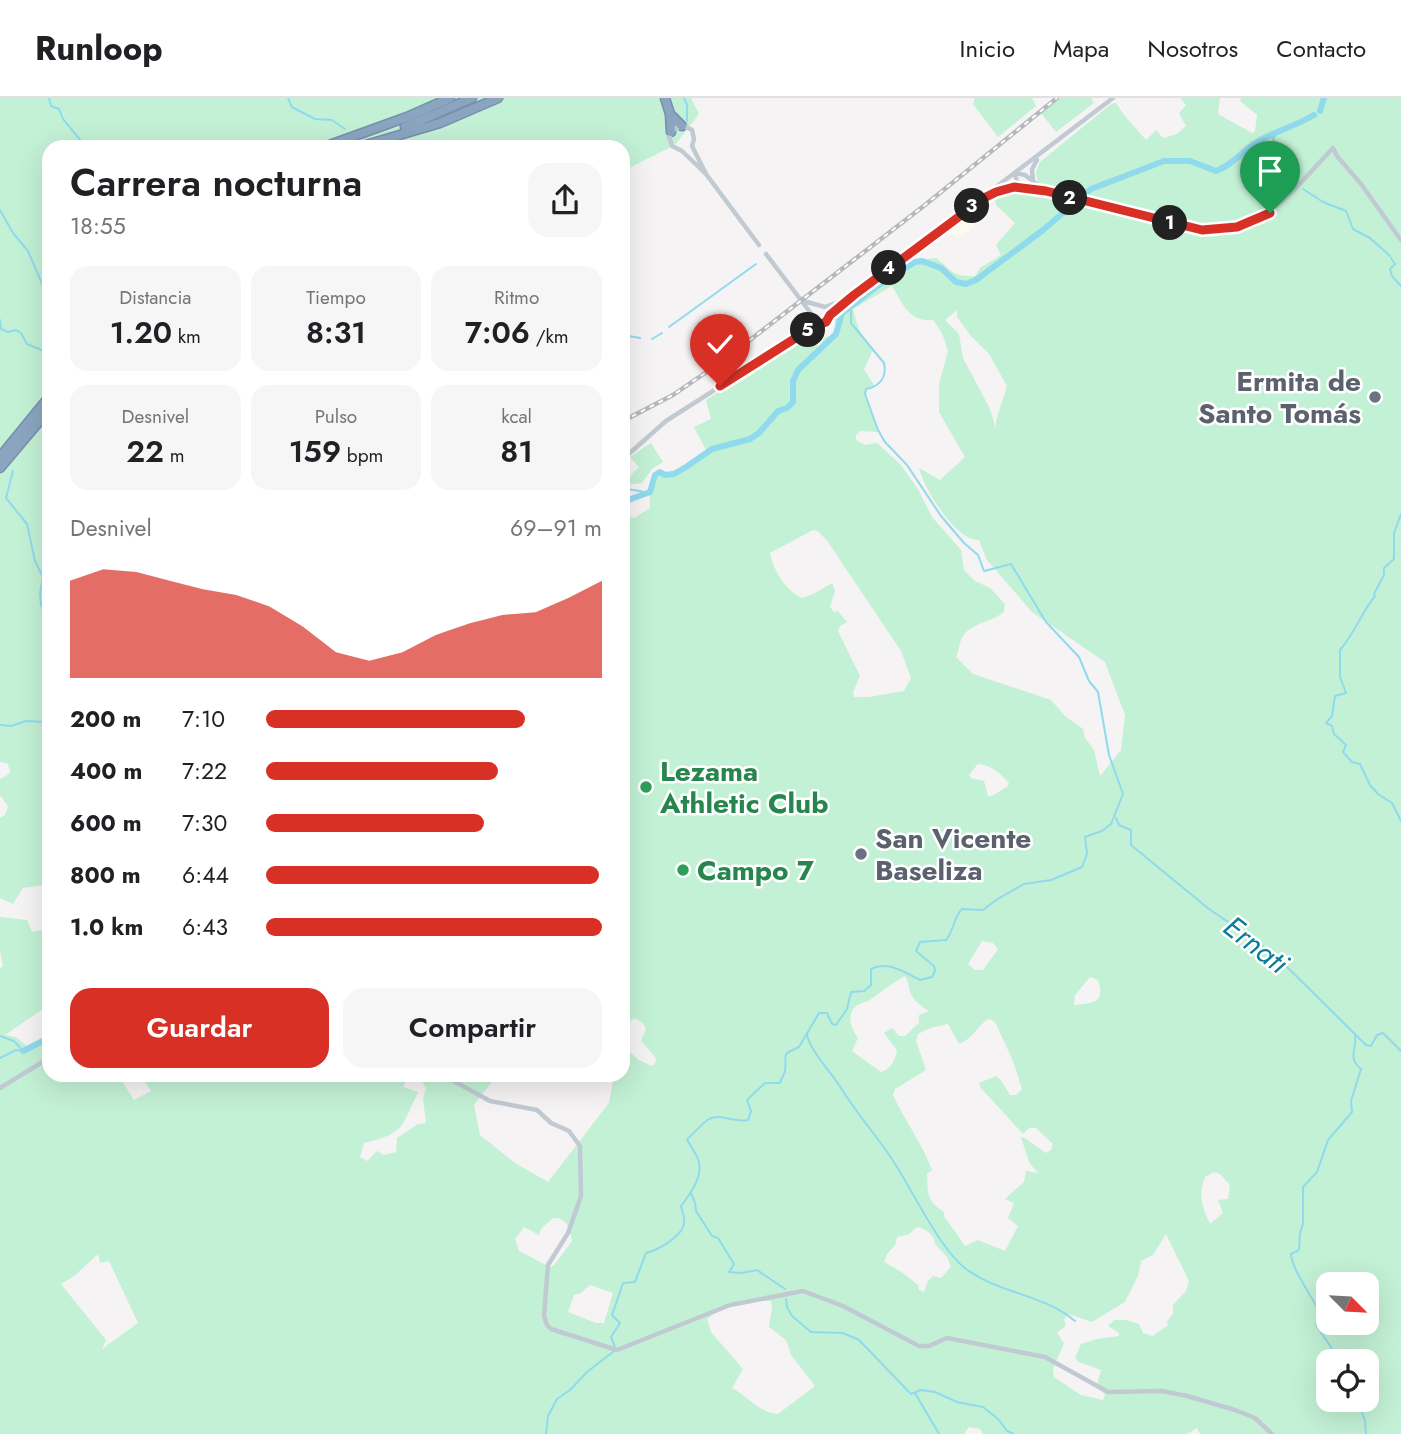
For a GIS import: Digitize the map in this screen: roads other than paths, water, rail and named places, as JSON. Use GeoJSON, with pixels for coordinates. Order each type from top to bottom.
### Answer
{"type":"FeatureCollection","features":[{"type":"Feature","properties":{"kind":"highway"},"geometry":{"type":"LineString","coordinates":[[343,140],[450,98]]}},
{"type":"Feature","properties":{"kind":"highway"},"geometry":{"type":"LineString","coordinates":[[368,140],[427,119],[472,98]]}},
{"type":"Feature","properties":{"kind":"highway"},"geometry":{"type":"LineString","coordinates":[[666,98],[671,131]]}},
{"type":"Feature","properties":{"kind":"highway"},"geometry":{"type":"LineString","coordinates":[[383,140],[440,123],[491,102]]}},
{"type":"Feature","properties":{"kind":"highway"},"geometry":{"type":"LineString","coordinates":[[670,114],[682,126]]}},
{"type":"Feature","properties":{"kind":"highway"},"geometry":{"type":"LineString","coordinates":[[0,457],[42,406]]}},
{"type":"Feature","properties":{"kind":"highway"},"geometry":{"type":"LineString","coordinates":[[0,468],[42,418]]}},
{"type":"Feature","properties":{"kind":"street"},"geometry":{"type":"LineString","coordinates":[[630,453],[666,421],[828,320],[830,315],[854,295],[1113,98]]}},
{"type":"Feature","properties":{"kind":"street"},"geometry":{"type":"LineString","coordinates":[[706,174],[692,146],[693,133],[689,128],[682,126],[671,131],[670,144],[682,151],[706,174],[760,245]]}},
{"type":"Feature","properties":{"kind":"street"},"geometry":{"type":"LineString","coordinates":[[682,151],[692,146]]}},
{"type":"Feature","properties":{"kind":"street"},"geometry":{"type":"LineString","coordinates":[[968,208],[996,192],[1014,187],[1033,187],[1191,228],[1219,230],[1237,227],[1270,213],[1333,148],[1401,240]]}},
{"type":"Feature","properties":{"kind":"street"},"geometry":{"type":"LineString","coordinates":[[1033,187],[1031,172],[1039,156]]}},
{"type":"Feature","properties":{"kind":"street"},"geometry":{"type":"LineString","coordinates":[[1014,173],[1025,175],[1033,187]]}},
{"type":"Feature","properties":{"kind":"street"},"geometry":{"type":"LineString","coordinates":[[1014,173],[1018,183],[1024,188]]}},
{"type":"Feature","properties":{"kind":"street"},"geometry":{"type":"LineString","coordinates":[[766,254],[813,317],[821,323]]}},
{"type":"Feature","properties":{"kind":"street"},"geometry":{"type":"LineString","coordinates":[[797,337],[813,317],[814,311],[854,295]]}},
{"type":"Feature","properties":{"kind":"street"},"geometry":{"type":"LineString","coordinates":[[800,299],[822,306],[830,315]]}},
{"type":"Feature","properties":{"kind":"street"},"geometry":{"type":"LineString","coordinates":[[0,1088],[42,1062]]}},
{"type":"Feature","properties":{"kind":"street"},"geometry":{"type":"LineString","coordinates":[[456,1082],[490,1101],[537,1110],[551,1123],[569,1131],[577,1140],[581,1152],[581,1196],[568,1233],[548,1265],[545,1321],[551,1328],[617,1350],[730,1305],[808,1292],[853,1310],[919,1346],[929,1346],[947,1338],[1045,1357],[1108,1392],[1162,1391],[1187,1396],[1255,1418],[1272,1434]]}},
{"type":"Feature","properties":{"kind":"waterway"},"geometry":{"type":"LineString","coordinates":[[49,98],[51,106],[59,109],[63,119],[80,140]]}},
{"type":"Feature","properties":{"kind":"waterway"},"geometry":{"type":"LineString","coordinates":[[288,98],[292,107],[315,119],[332,120],[345,129]]}},
{"type":"Feature","properties":{"kind":"waterway"},"geometry":{"type":"LineString","coordinates":[[684,98],[687,121]]}},
{"type":"Feature","properties":{"kind":"waterway"},"geometry":{"type":"LineString","coordinates":[[1320,111],[1324,98]]}},
{"type":"Feature","properties":{"kind":"waterway"},"geometry":{"type":"LineString","coordinates":[[630,499],[650,492],[655,475],[660,472],[665,475],[674,474],[712,449],[750,439],[759,433],[778,411],[793,402],[793,381],[798,370],[836,334],[842,313],[884,281],[915,262],[922,261],[941,268],[956,282],[966,284],[976,280],[1043,230],[1091,189],[1164,161],[1190,161],[1216,171],[1257,142],[1314,115]]}},
{"type":"Feature","properties":{"kind":"waterway"},"geometry":{"type":"LineString","coordinates":[[1275,135],[1273,139],[1280,156],[1290,162],[1297,179]]}},
{"type":"Feature","properties":{"kind":"waterway"},"geometry":{"type":"LineString","coordinates":[[1303,189],[1323,202],[1346,211],[1353,229],[1370,238],[1390,256]]}},
{"type":"Feature","properties":{"kind":"waterway"},"geometry":{"type":"LineString","coordinates":[[0,210],[13,233],[28,251],[42,284]]}},
{"type":"Feature","properties":{"kind":"waterway"},"geometry":{"type":"LineString","coordinates":[[1391,258],[1395,264],[1390,269],[1392,276],[1401,286]]}},
{"type":"Feature","properties":{"kind":"waterway"},"geometry":{"type":"LineString","coordinates":[[669,327],[756,264]]}},
{"type":"Feature","properties":{"kind":"waterway"},"geometry":{"type":"LineString","coordinates":[[615,1347],[611,1337],[620,1323],[612,1315],[623,1283],[635,1282],[646,1253],[669,1242],[683,1227],[681,1206],[692,1190],[699,1171],[698,1159],[687,1139],[713,1117],[748,1120],[751,1111],[747,1100],[765,1083],[780,1083],[785,1071],[786,1055],[799,1047],[819,1013],[827,1013],[832,1024],[836,1025],[847,1009],[851,992],[864,991],[871,985],[871,969],[884,966],[920,980],[932,977],[934,966],[916,951],[920,942],[946,940],[962,909],[983,910],[1024,884],[1051,880],[1082,867],[1087,854],[1085,837],[1102,831],[1111,824],[1123,794],[1109,755],[1098,692],[1089,681],[1079,657],[1046,622],[1011,564],[984,571],[978,555],[941,516],[907,465],[885,442],[878,430],[865,394],[866,389],[881,380],[884,363],[851,323],[851,309]]}},
{"type":"Feature","properties":{"kind":"waterway"},"geometry":{"type":"LineString","coordinates":[[834,319],[839,319]]}},
{"type":"Feature","properties":{"kind":"waterway"},"geometry":{"type":"LineString","coordinates":[[0,320],[1,329],[8,332],[16,330],[27,344],[42,350]]}},
{"type":"Feature","properties":{"kind":"waterway"},"geometry":{"type":"LineString","coordinates":[[652,339],[662,333]]}},
{"type":"Feature","properties":{"kind":"waterway"},"geometry":{"type":"LineString","coordinates":[[630,336],[640,338]]}},
{"type":"Feature","properties":{"kind":"waterway"},"geometry":{"type":"LineString","coordinates":[[13,471],[6,498],[27,524],[35,561],[42,575]]}},
{"type":"Feature","properties":{"kind":"waterway"},"geometry":{"type":"LineString","coordinates":[[630,490],[646,494]]}},
{"type":"Feature","properties":{"kind":"waterway"},"geometry":{"type":"LineString","coordinates":[[1401,514],[1394,533],[1394,559],[1384,568],[1384,575],[1375,596],[1340,650],[1340,677],[1346,693],[1335,696],[1332,716],[1326,723],[1332,726],[1334,734],[1346,745],[1343,752],[1352,762],[1360,764],[1370,785],[1392,803],[1401,821]]}},
{"type":"Feature","properties":{"kind":"waterway"},"geometry":{"type":"LineString","coordinates":[[42,583],[42,607]]}},
{"type":"Feature","properties":{"kind":"waterway"},"geometry":{"type":"LineString","coordinates":[[0,725],[42,722]]}},
{"type":"Feature","properties":{"kind":"waterway","name":"Ernati"},"geometry":{"type":"LineString","coordinates":[[1116,818],[1119,825],[1131,830],[1131,845],[1209,909],[1273,953],[1366,1045],[1371,1046],[1377,1035],[1383,1033],[1401,1051]]}},
{"type":"Feature","properties":{"kind":"waterway"},"geometry":{"type":"LineString","coordinates":[[807,1034],[816,1054],[890,1157],[947,1249],[957,1260],[979,1277],[1049,1305],[1075,1321]]}},
{"type":"Feature","properties":{"kind":"waterway"},"geometry":{"type":"LineString","coordinates":[[0,1036],[14,1041],[23,1051]]}},
{"type":"Feature","properties":{"kind":"waterway"},"geometry":{"type":"LineString","coordinates":[[1332,1349],[1316,1325],[1319,1311],[1298,1274],[1291,1254],[1299,1250],[1303,1224],[1303,1187],[1317,1172],[1328,1140],[1352,1112],[1351,1101],[1361,1069],[1353,1057],[1355,1036]]}},
{"type":"Feature","properties":{"kind":"waterway"},"geometry":{"type":"LineString","coordinates":[[23,1051],[42,1042]]}},
{"type":"Feature","properties":{"kind":"waterway"},"geometry":{"type":"LineString","coordinates":[[0,1058],[16,1050],[22,1051]]}},
{"type":"Feature","properties":{"kind":"waterway"},"geometry":{"type":"LineString","coordinates":[[691,1193],[696,1211],[712,1236],[718,1238],[734,1264],[729,1272],[757,1270],[785,1289]]}},
{"type":"Feature","properties":{"kind":"waterway"},"geometry":{"type":"LineString","coordinates":[[786,1299],[792,1316],[811,1332],[843,1333],[859,1340],[911,1394],[921,1390],[935,1392],[957,1402],[983,1407],[998,1419],[1007,1431],[1014,1434]]}},
{"type":"Feature","properties":{"kind":"waterway"},"geometry":{"type":"LineString","coordinates":[[546,1434],[548,1416],[557,1399],[614,1351]]}},
{"type":"Feature","properties":{"kind":"waterway"},"geometry":{"type":"LineString","coordinates":[[915,1393],[939,1434]]}},
{"type":"Feature","properties":{"kind":"waterway"},"geometry":{"type":"LineString","coordinates":[[1362,1412],[1366,1434]]}},
{"type":"Feature","properties":{"kind":"railway"},"geometry":{"type":"LineString","coordinates":[[630,417],[673,395],[724,360],[925,205],[1057,98]]}},
{"type":"Feature","properties":{"kind":"place","name":"Ermita de Santo Tomás"},"geometry":{"type":"Point","coordinates":[1375,397]}},
{"type":"Feature","properties":{"kind":"place","name":"Lezama Athletic Club"},"geometry":{"type":"Point","coordinates":[646,787]}},
{"type":"Feature","properties":{"kind":"place","name":"San Vicente Baseliza"},"geometry":{"type":"Point","coordinates":[861,854]}},
{"type":"Feature","properties":{"kind":"place","name":"Campo 7"},"geometry":{"type":"Point","coordinates":[683,870]}}]}
